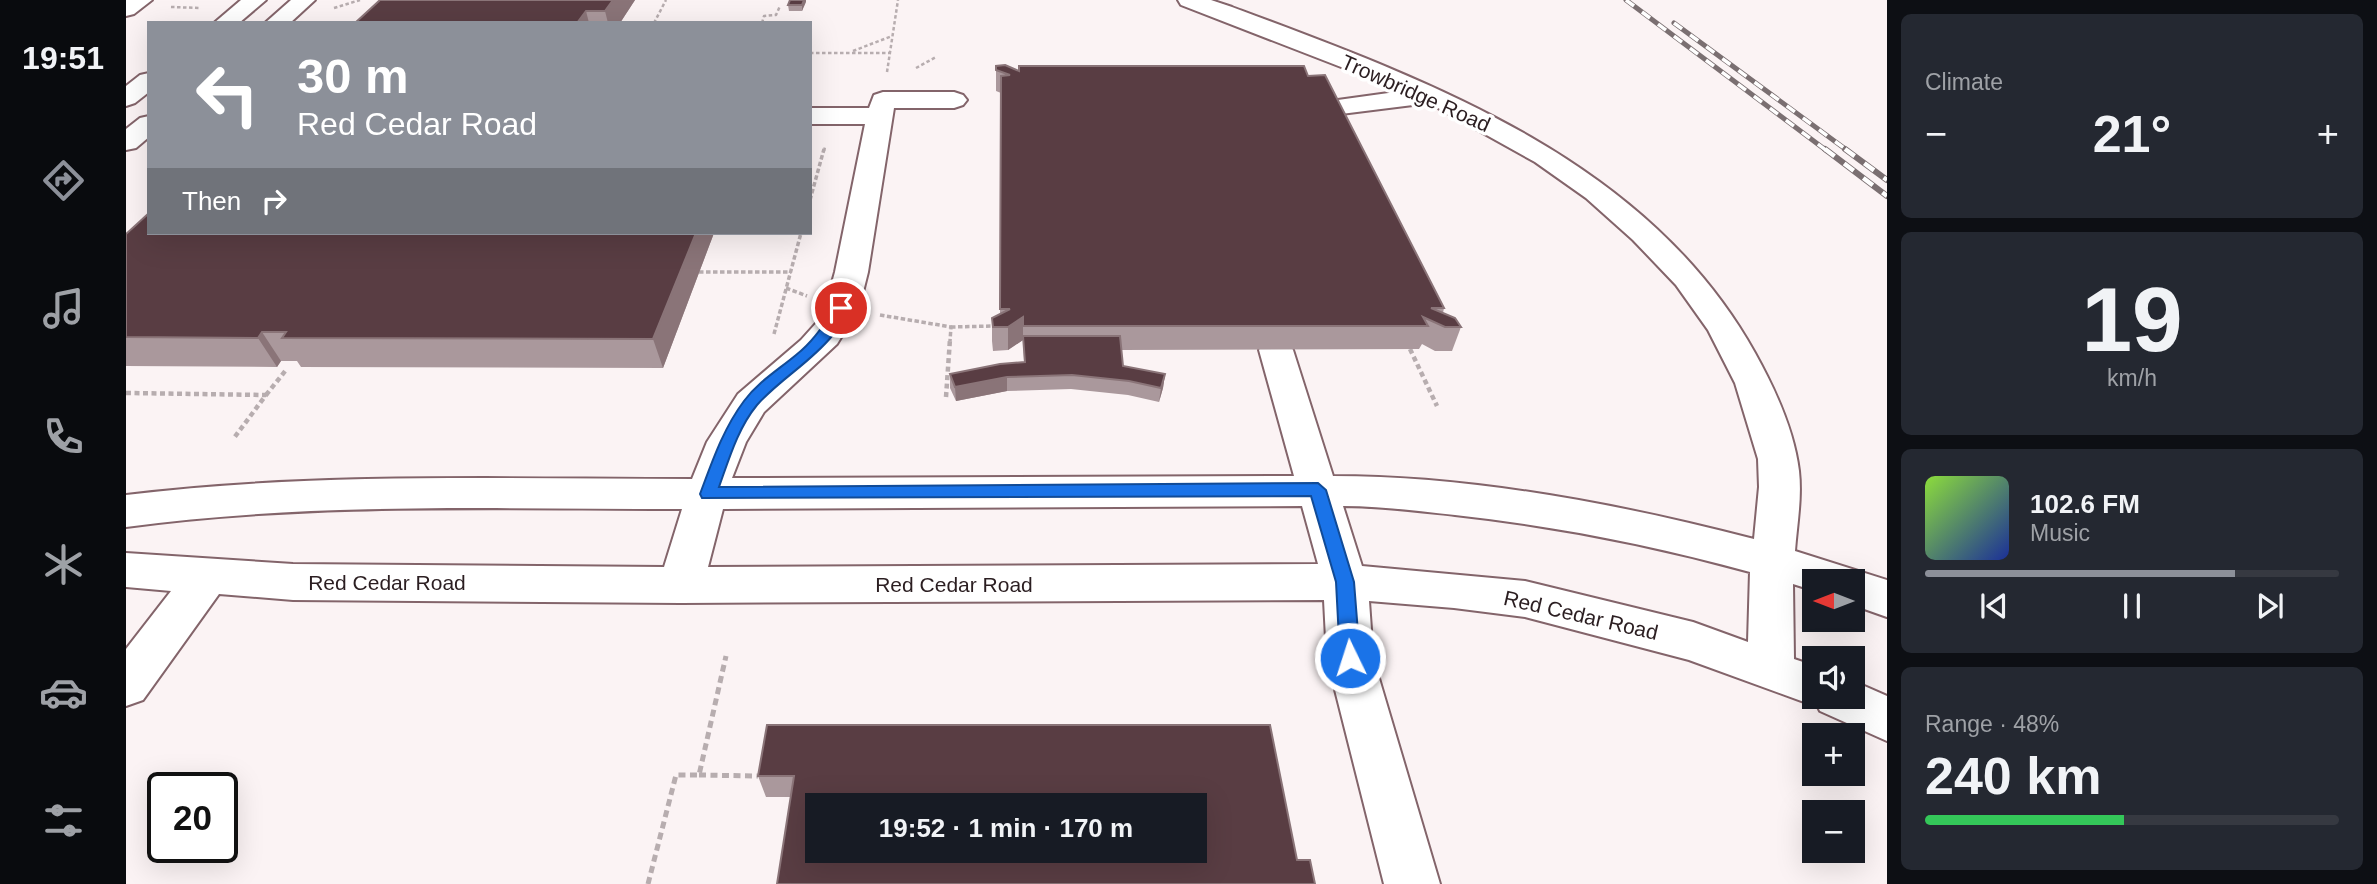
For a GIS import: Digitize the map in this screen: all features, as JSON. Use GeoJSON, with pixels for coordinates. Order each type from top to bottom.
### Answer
{"type":"FeatureCollection","features":[{"type":"Feature","properties":{"kind":"street"},"geometry":{"type":"LineString","coordinates":[[126,9],[141,0]]}},
{"type":"Feature","properties":{"kind":"street"},"geometry":{"type":"LineString","coordinates":[[228,21],[255,0]]}},
{"type":"Feature","properties":{"kind":"street"},"geometry":{"type":"LineString","coordinates":[[278,21],[304,0]]}},
{"type":"Feature","properties":{"kind":"street","name":"Trowbridge Road"},"geometry":{"type":"LineString","coordinates":[[1189,0],[1433,95],[1516,139],[1593,191],[1662,250],[1693,284],[1720,320],[1748,370],[1761,401],[1774,445],[1782,492],[1772,560],[1771,669]]}},
{"type":"Feature","properties":{"kind":"street"},"geometry":{"type":"LineString","coordinates":[[126,97],[147,82]]}},
{"type":"Feature","properties":{"kind":"street"},"geometry":{"type":"LineString","coordinates":[[1325,108],[1433,95]]}},
{"type":"Feature","properties":{"kind":"street"},"geometry":{"type":"LineString","coordinates":[[812,116],[883,98]]}},
{"type":"Feature","properties":{"kind":"street"},"geometry":{"type":"LineString","coordinates":[[681,585],[708,494],[730,437],[750,404],[828,332],[841,308],[852,267],[883,98]]}},
{"type":"Feature","properties":{"kind":"street"},"geometry":{"type":"LineString","coordinates":[[812,100],[954,100]]}},
{"type":"Feature","properties":{"kind":"street"},"geometry":{"type":"LineString","coordinates":[[126,142],[147,126]]}},
{"type":"Feature","properties":{"kind":"street"},"geometry":{"type":"LineString","coordinates":[[1276,350],[1345,582],[1350,658],[1412,884]]}},
{"type":"Feature","properties":{"kind":"street"},"geometry":{"type":"LineString","coordinates":[[126,511],[180,504],[344,495],[1318,490],[1422,495],[1581,517],[1772,560],[1802,570]]}},
{"type":"Feature","properties":{"kind":"street","name":"Red Cedar Road"},"geometry":{"type":"LineString","coordinates":[[126,570],[293,582],[681,585],[1345,582],[1454,590],[1525,599],[1693,642],[1771,669]]}},
{"type":"Feature","properties":{"kind":"street"},"geometry":{"type":"LineString","coordinates":[[126,685],[208,576]]}},
{"type":"Feature","properties":{"kind":"street"},"geometry":{"type":"LineString","coordinates":[[1866,591],[1887,599]]}},
{"type":"Feature","properties":{"kind":"street"},"geometry":{"type":"LineString","coordinates":[[1771,669],[1802,682]]}},
{"type":"Feature","properties":{"kind":"street"},"geometry":{"type":"LineString","coordinates":[[1865,709],[1887,719]]}},
{"type":"Feature","properties":{"kind":"path"},"geometry":{"type":"LineString","coordinates":[[334,9],[360,0]]}},
{"type":"Feature","properties":{"kind":"path"},"geometry":{"type":"LineString","coordinates":[[655,21],[666,0]]}},
{"type":"Feature","properties":{"kind":"path"},"geometry":{"type":"LineString","coordinates":[[883,98],[898,0]]}},
{"type":"Feature","properties":{"kind":"path"},"geometry":{"type":"LineString","coordinates":[[763,21],[764,16],[776,15],[780,6]]}},
{"type":"Feature","properties":{"kind":"path"},"geometry":{"type":"LineString","coordinates":[[849,53],[892,36]]}},
{"type":"Feature","properties":{"kind":"path"},"geometry":{"type":"LineString","coordinates":[[812,53],[889,53]]}},
{"type":"Feature","properties":{"kind":"path"},"geometry":{"type":"LineString","coordinates":[[909,71],[936,57]]}},
{"type":"Feature","properties":{"kind":"path"},"geometry":{"type":"LineString","coordinates":[[772,342],[801,235]]}},
{"type":"Feature","properties":{"kind":"path"},"geometry":{"type":"LineString","coordinates":[[699,272],[791,272]]}},
{"type":"Feature","properties":{"kind":"path"},"geometry":{"type":"LineString","coordinates":[[786,288],[841,308],[951,327],[1000,326]]}},
{"type":"Feature","properties":{"kind":"path"},"geometry":{"type":"LineString","coordinates":[[946,397],[951,327]]}},
{"type":"Feature","properties":{"kind":"path"},"geometry":{"type":"LineString","coordinates":[[1410,349],[1437,406]]}},
{"type":"Feature","properties":{"kind":"path"},"geometry":{"type":"LineString","coordinates":[[234,438],[286,370]]}},
{"type":"Feature","properties":{"kind":"path"},"geometry":{"type":"LineString","coordinates":[[126,393],[265,395]]}},
{"type":"Feature","properties":{"kind":"path"},"geometry":{"type":"LineString","coordinates":[[699,775],[726,656]]}},
{"type":"Feature","properties":{"kind":"path"},"geometry":{"type":"LineString","coordinates":[[648,884],[676,775],[758,776]]}},
{"type":"Feature","properties":{"kind":"building"},"geometry":{"type":"Polygon","coordinates":[[[380,0],[613,0],[605,11],[586,11],[578,21],[357,21],[380,0]]]}},
{"type":"Feature","properties":{"kind":"building"},"geometry":{"type":"Polygon","coordinates":[[[790,0],[804,0],[802,5],[788,5],[790,0]]]}},
{"type":"Feature","properties":{"kind":"building"},"geometry":{"type":"Polygon","coordinates":[[[1005,65],[1019,71],[1019,66],[1304,66],[1308,76],[1325,75],[1444,308],[1431,308],[1455,318],[1461,327],[1445,327],[1423,317],[1428,326],[1023,326],[1023,317],[1008,327],[993,327],[992,318],[1010,309],[1000,309],[1001,76],[1010,75],[996,70],[996,66],[1005,65]]]}},
{"type":"Feature","properties":{"kind":"building"},"geometry":{"type":"Polygon","coordinates":[[[147,215],[147,235],[695,235],[653,339],[282,338],[286,332],[262,332],[258,338],[126,337],[126,234],[147,215]]]}},
{"type":"Feature","properties":{"kind":"building"},"geometry":{"type":"Polygon","coordinates":[[[1023,336],[1120,336],[1123,366],[1165,374],[1161,388],[1129,381],[1072,375],[1007,377],[955,387],[950,374],[1025,362],[1023,336]]]}},
{"type":"Feature","properties":{"kind":"building"},"geometry":{"type":"Polygon","coordinates":[[[767,725],[1270,725],[1297,860],[1310,860],[1315,884],[777,884],[794,776],[758,776],[767,725]]]}},
{"type":"Feature","properties":{"kind":"railway"},"geometry":{"type":"LineString","coordinates":[[1626,0],[1827,151]]}},
{"type":"Feature","properties":{"kind":"railway"},"geometry":{"type":"LineString","coordinates":[[1674,23],[1848,151]]}},
{"type":"Feature","properties":{"kind":"railway"},"geometry":{"type":"LineString","coordinates":[[1825,149],[1887,196]]}},
{"type":"Feature","properties":{"kind":"railway"},"geometry":{"type":"LineString","coordinates":[[1845,149],[1887,180]]}},
{"type":"Feature","properties":{"kind":"route"},"geometry":{"type":"LineString","coordinates":[[841,308],[828,332],[750,404],[730,437],[708,494],[1318,490],[1345,582],[1350,658]]}}]}
